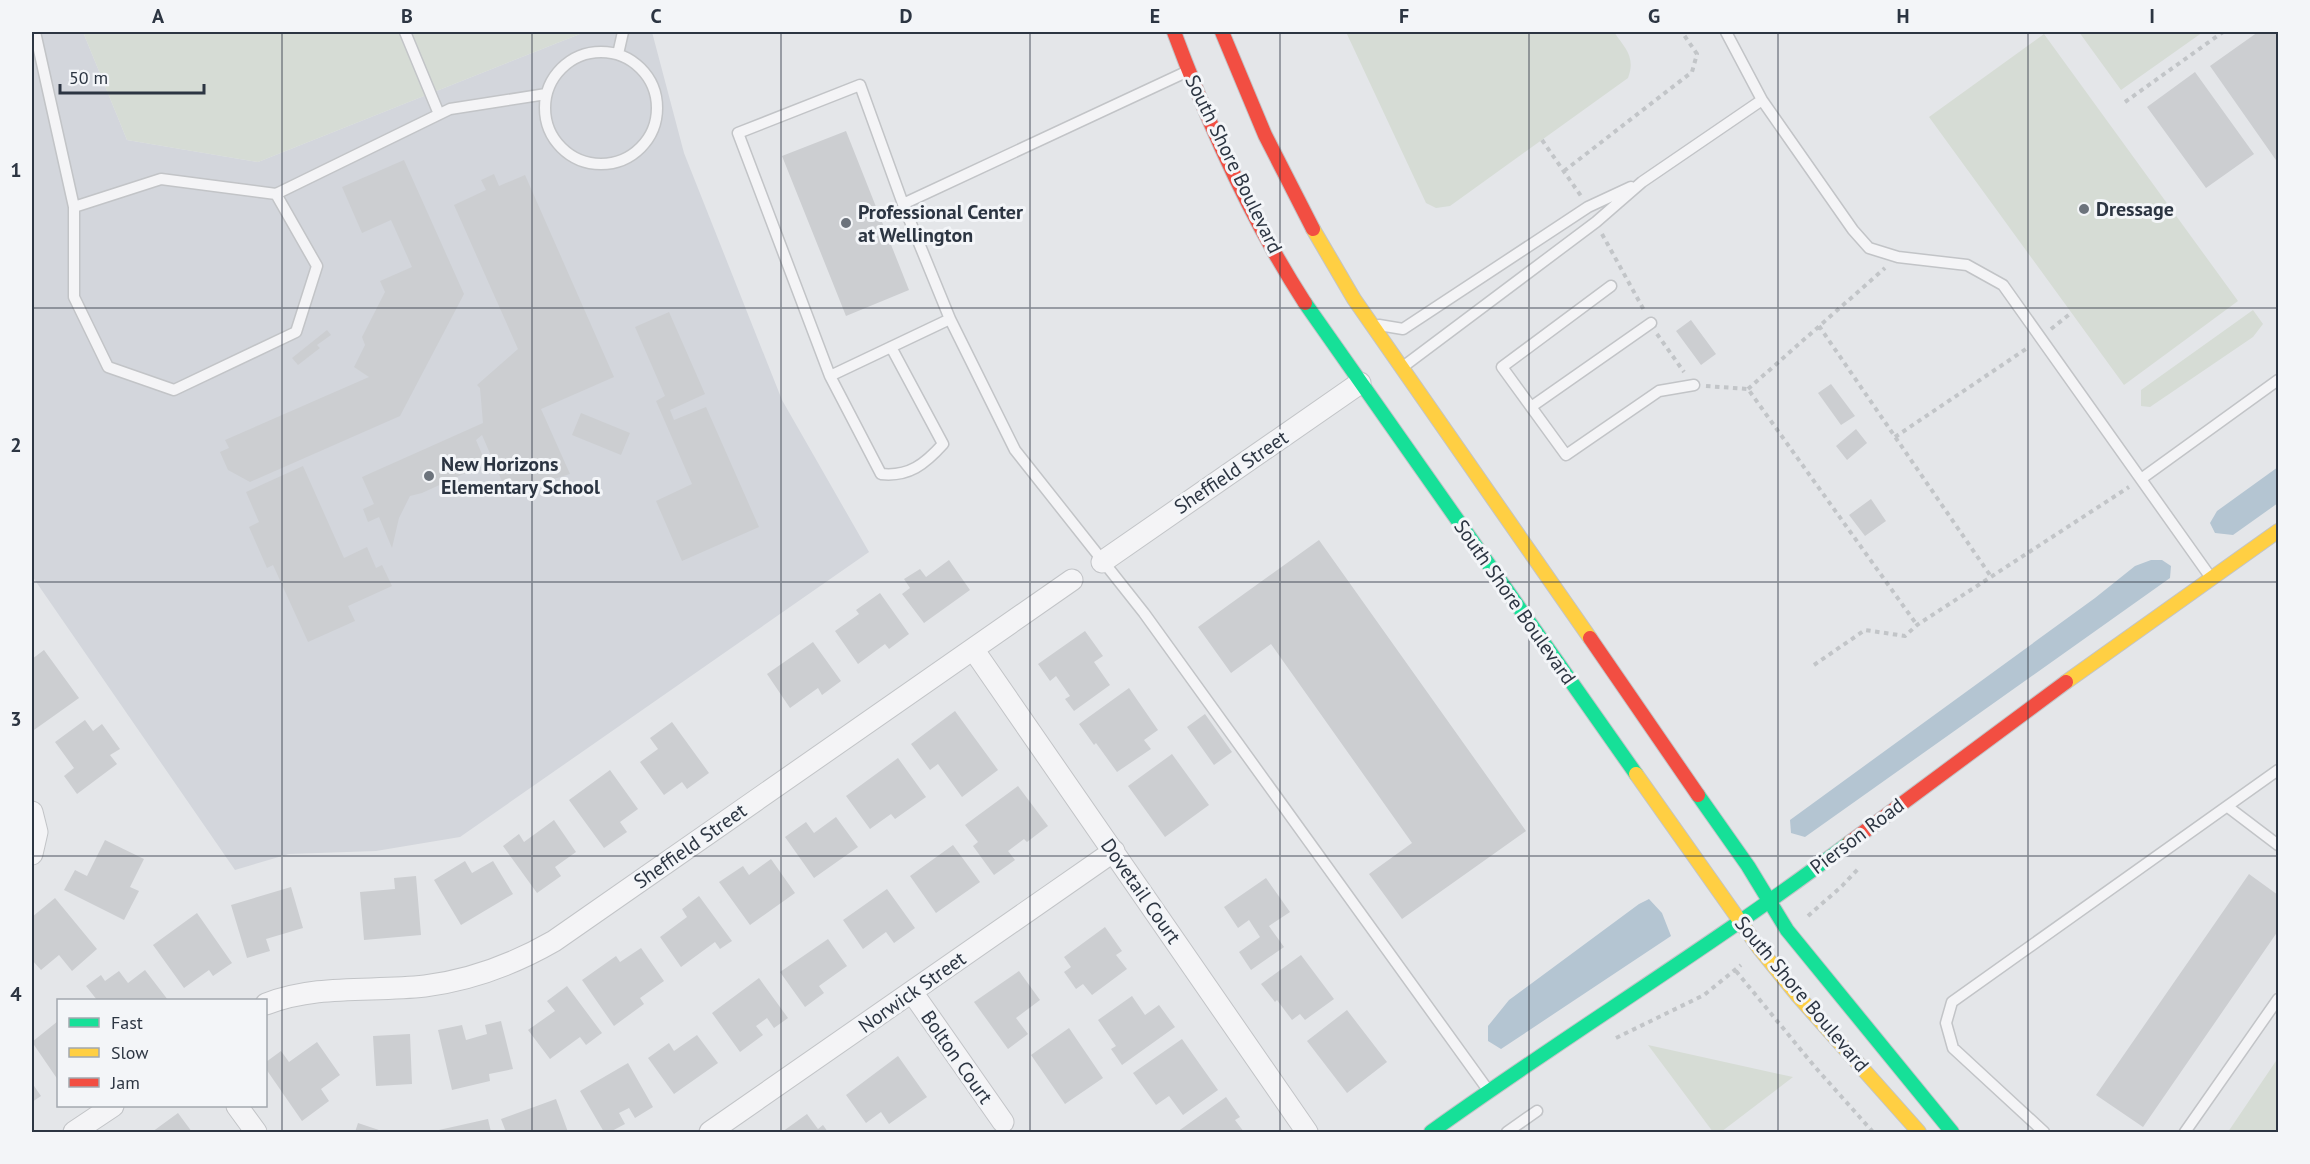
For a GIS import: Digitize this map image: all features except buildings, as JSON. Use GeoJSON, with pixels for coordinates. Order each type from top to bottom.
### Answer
{"type":"FeatureCollection","features":[{"type":"Feature","properties":{"kind":"street","name":"South Shore Boulevard"},"geometry":{"type":"LineString","coordinates":[[1174,32],[1212,129],[1241,190],[1269,243],[1325,333],[1374,377],[1705,874],[1759,948],[1798,996],[1919,1132]]}},
{"type":"Feature","properties":{"kind":"street","name":"South Shore Boulevard"},"geometry":{"type":"LineString","coordinates":[[1222,32],[1258,122],[1287,182],[1314,233],[1370,323],[1748,866],[1787,930],[1952,1132]]}},
{"type":"Feature","properties":{"kind":"street"},"geometry":{"type":"LineString","coordinates":[[1325,333],[1360,356]]}},
{"type":"Feature","properties":{"kind":"street"},"geometry":{"type":"LineString","coordinates":[[1374,377],[1401,369]]}},
{"type":"Feature","properties":{"kind":"street","name":"Sheffield Street"},"geometry":{"type":"LineString","coordinates":[[1102,562],[1374,377]]}},
{"type":"Feature","properties":{"kind":"street"},"geometry":{"type":"LineString","coordinates":[[1401,390],[1429,408]]}},
{"type":"Feature","properties":{"kind":"street","name":"Pierson Road"},"geometry":{"type":"LineString","coordinates":[[1431,1132],[1488,1091],[1671,971],[1741,922],[2211,577],[2278,531]]}},
{"type":"Feature","properties":{"kind":"street","name":"Sheffield Street"},"geometry":{"type":"LineString","coordinates":[[267,1004],[283,997],[310,992],[424,986],[505,966],[530,954],[554,941],[1072,580]]}},
{"type":"Feature","properties":{"kind":"street","name":"Dovetail Court"},"geometry":{"type":"LineString","coordinates":[[973,649],[1307,1132]]}},
{"type":"Feature","properties":{"kind":"street"},"geometry":{"type":"LineString","coordinates":[[32,812],[37,832],[32,854]]}},
{"type":"Feature","properties":{"kind":"street","name":"Norwick Street"},"geometry":{"type":"LineString","coordinates":[[710,1132],[1114,852]]}},
{"type":"Feature","properties":{"kind":"street","name":"Bolton Court"},"geometry":{"type":"LineString","coordinates":[[912,992],[1002,1122]]}},
{"type":"Feature","properties":{"kind":"street"},"geometry":{"type":"LineString","coordinates":[[74,1132],[112,1107]]}},
{"type":"Feature","properties":{"kind":"street"},"geometry":{"type":"LineString","coordinates":[[238,1107],[256,1132]]}},
{"type":"Feature","properties":{"kind":"lane"},"geometry":{"type":"LineString","coordinates":[[35,32],[74,207],[74,297],[108,367],[174,390],[296,332],[317,266],[276,194]]}},
{"type":"Feature","properties":{"kind":"lane"},"geometry":{"type":"LineString","coordinates":[[405,32],[439,114]]}},
{"type":"Feature","properties":{"kind":"lane"},"geometry":{"type":"LineString","coordinates":[[618,54],[623,32]]}},
{"type":"Feature","properties":{"kind":"lane"},"geometry":{"type":"LineString","coordinates":[[1726,32],[1762,100],[1853,230],[1869,248],[1898,257],[1967,265],[2003,285],[2211,577]]}},
{"type":"Feature","properties":{"kind":"lane"},"geometry":{"type":"LineString","coordinates":[[600,52],[618,54],[634,62],[647,75],[655,91],[657,109],[654,127],[645,143],[631,155],[614,163],[595,164],[576,159],[560,147],[550,131],[545,113],[546,94],[554,77],[574,59],[600,52]]}},
{"type":"Feature","properties":{"kind":"lane"},"geometry":{"type":"LineString","coordinates":[[903,204],[1189,71]]}},
{"type":"Feature","properties":{"kind":"lane"},"geometry":{"type":"LineString","coordinates":[[891,347],[943,444],[927,462],[898,476],[881,474],[830,376],[738,133],[860,86],[903,204],[950,319],[1015,450],[1144,613],[1488,1091]]}},
{"type":"Feature","properties":{"kind":"lane"},"geometry":{"type":"LineString","coordinates":[[74,207],[161,179],[276,194],[450,109],[546,94]]}},
{"type":"Feature","properties":{"kind":"lane"},"geometry":{"type":"LineString","coordinates":[[1401,369],[1596,222],[1642,182],[1762,100]]}},
{"type":"Feature","properties":{"kind":"lane"},"geometry":{"type":"LineString","coordinates":[[1370,323],[1403,329],[1588,207],[1642,182]]}},
{"type":"Feature","properties":{"kind":"lane"},"geometry":{"type":"LineString","coordinates":[[1611,286],[1502,367],[1566,455],[1659,391],[1694,385]]}},
{"type":"Feature","properties":{"kind":"lane"},"geometry":{"type":"LineString","coordinates":[[830,376],[950,319]]}},
{"type":"Feature","properties":{"kind":"lane"},"geometry":{"type":"LineString","coordinates":[[1531,407],[1651,323]]}},
{"type":"Feature","properties":{"kind":"lane"},"geometry":{"type":"LineString","coordinates":[[2141,479],[2278,380]]}},
{"type":"Feature","properties":{"kind":"lane"},"geometry":{"type":"LineString","coordinates":[[2044,1132],[1953,1048],[1946,1023],[1952,1002],[2278,770]]}},
{"type":"Feature","properties":{"kind":"lane"},"geometry":{"type":"LineString","coordinates":[[2228,807],[2278,845]]}},
{"type":"Feature","properties":{"kind":"lane"},"geometry":{"type":"LineString","coordinates":[[2185,1132],[2278,999]]}},
{"type":"Feature","properties":{"kind":"lane"},"geometry":{"type":"LineString","coordinates":[[1507,1132],[1537,1111]]}},
{"type":"Feature","properties":{"kind":"path"},"geometry":{"type":"LineString","coordinates":[[1564,171],[1692,72],[1698,54],[1682,32]]}},
{"type":"Feature","properties":{"kind":"path"},"geometry":{"type":"LineString","coordinates":[[2125,102],[2223,32]]}},
{"type":"Feature","properties":{"kind":"path"},"geometry":{"type":"LineString","coordinates":[[1542,140],[1588,207]]}},
{"type":"Feature","properties":{"kind":"path"},"geometry":{"type":"LineString","coordinates":[[1596,222],[1664,345],[1694,385],[1748,388],[1898,257]]}},
{"type":"Feature","properties":{"kind":"path"},"geometry":{"type":"LineString","coordinates":[[1895,436],[2021,354],[2072,313]]}},
{"type":"Feature","properties":{"kind":"path"},"geometry":{"type":"LineString","coordinates":[[1820,326],[1992,578]]}},
{"type":"Feature","properties":{"kind":"path"},"geometry":{"type":"LineString","coordinates":[[1748,388],[1917,625]]}},
{"type":"Feature","properties":{"kind":"path"},"geometry":{"type":"LineString","coordinates":[[1814,665],[1865,630],[1905,636],[1917,625],[2141,479]]}},
{"type":"Feature","properties":{"kind":"path"},"geometry":{"type":"LineString","coordinates":[[1736,971],[1815,1068],[1873,1132]]}},
{"type":"Feature","properties":{"kind":"shaded area","name":"New Horizons Elementary School"},"geometry":{"type":"Polygon","coordinates":[[[32,32],[83,32],[127,140],[258,162],[585,32],[652,32],[684,153],[782,400],[869,552],[460,837],[376,851],[289,854],[235,870],[32,576],[32,32]]]}},
{"type":"Feature","properties":{"kind":"shaded area"},"geometry":{"type":"Polygon","coordinates":[[[83,32],[585,32],[258,162],[127,140],[83,32]]]}},
{"type":"Feature","properties":{"kind":"shaded area"},"geometry":{"type":"Polygon","coordinates":[[[1346,32],[1614,32],[1628,53],[1631,64],[1628,78],[1450,206],[1436,208],[1426,203],[1346,32]]]}},
{"type":"Feature","properties":{"kind":"shaded area"},"geometry":{"type":"Polygon","coordinates":[[[2079,32],[2203,32],[2121,90],[2079,32]]]}},
{"type":"Feature","properties":{"kind":"shaded area","name":"Dressage"},"geometry":{"type":"Polygon","coordinates":[[[2044,34],[2238,301],[2124,385],[1929,117],[2044,34]]]}},
{"type":"Feature","properties":{"kind":"shaded area"},"geometry":{"type":"Polygon","coordinates":[[[2253,310],[2263,324],[2253,337],[2150,407],[2141,406],[2141,390],[2253,310]]]}},
{"type":"Feature","properties":{"kind":"shaded area"},"geometry":{"type":"Polygon","coordinates":[[[1648,1045],[1793,1077],[1721,1132],[1713,1132],[1648,1045]]]}},
{"type":"Feature","properties":{"kind":"shaded area"},"geometry":{"type":"Polygon","coordinates":[[[2278,1058],[2278,1132],[2228,1132],[2278,1058]]]}},
{"type":"Feature","properties":{"kind":"water"},"geometry":{"type":"Polygon","coordinates":[[[2278,467],[2278,503],[2233,535],[2215,533],[2210,523],[2217,511],[2278,467]]]}},
{"type":"Feature","properties":{"kind":"water"},"geometry":{"type":"Polygon","coordinates":[[[2151,560],[2162,560],[2171,566],[2170,578],[1805,837],[1791,833],[1790,820],[2095,598],[2135,566],[2151,560]]]}},
{"type":"Feature","properties":{"kind":"water"},"geometry":{"type":"Polygon","coordinates":[[[1649,899],[1662,913],[1671,936],[1501,1049],[1488,1041],[1488,1026],[1509,1000],[1649,899]]]}},
{"type":"Feature","properties":{"kind":"traffic: fast"},"geometry":{"type":"LineString","coordinates":[[1305,303],[1636,774]]}},
{"type":"Feature","properties":{"kind":"traffic: fast"},"geometry":{"type":"LineString","coordinates":[[1698,795],[1748,866],[1787,930],[1952,1132]]}},
{"type":"Feature","properties":{"kind":"traffic: fast"},"geometry":{"type":"LineString","coordinates":[[1431,1132],[1694,953],[1849,843]]}},
{"type":"Feature","properties":{"kind":"traffic: slow"},"geometry":{"type":"LineString","coordinates":[[1313,229],[1354,299],[1590,638]]}},
{"type":"Feature","properties":{"kind":"traffic: slow"},"geometry":{"type":"LineString","coordinates":[[2066,682],[2278,531]]}},
{"type":"Feature","properties":{"kind":"traffic: slow"},"geometry":{"type":"LineString","coordinates":[[1636,774],[1759,948],[1798,996],[1919,1132]]}},
{"type":"Feature","properties":{"kind":"traffic: jam"},"geometry":{"type":"LineString","coordinates":[[1174,32],[1232,171],[1266,238],[1305,303]]}},
{"type":"Feature","properties":{"kind":"traffic: jam"},"geometry":{"type":"LineString","coordinates":[[1222,32],[1265,135],[1313,229]]}},
{"type":"Feature","properties":{"kind":"traffic: jam"},"geometry":{"type":"LineString","coordinates":[[1590,638],[1698,795]]}},
{"type":"Feature","properties":{"kind":"traffic: jam"},"geometry":{"type":"LineString","coordinates":[[1849,843],[2066,682]]}},
{"type":"Feature","properties":{"kind":"place","name":"Dressage"},"geometry":{"type":"Point","coordinates":[2084,209]}},
{"type":"Feature","properties":{"kind":"place","name":"Professional Center at Wellington"},"geometry":{"type":"Point","coordinates":[846,223]}},
{"type":"Feature","properties":{"kind":"place","name":"New Horizons Elementary School"},"geometry":{"type":"Point","coordinates":[429,476]}}]}
